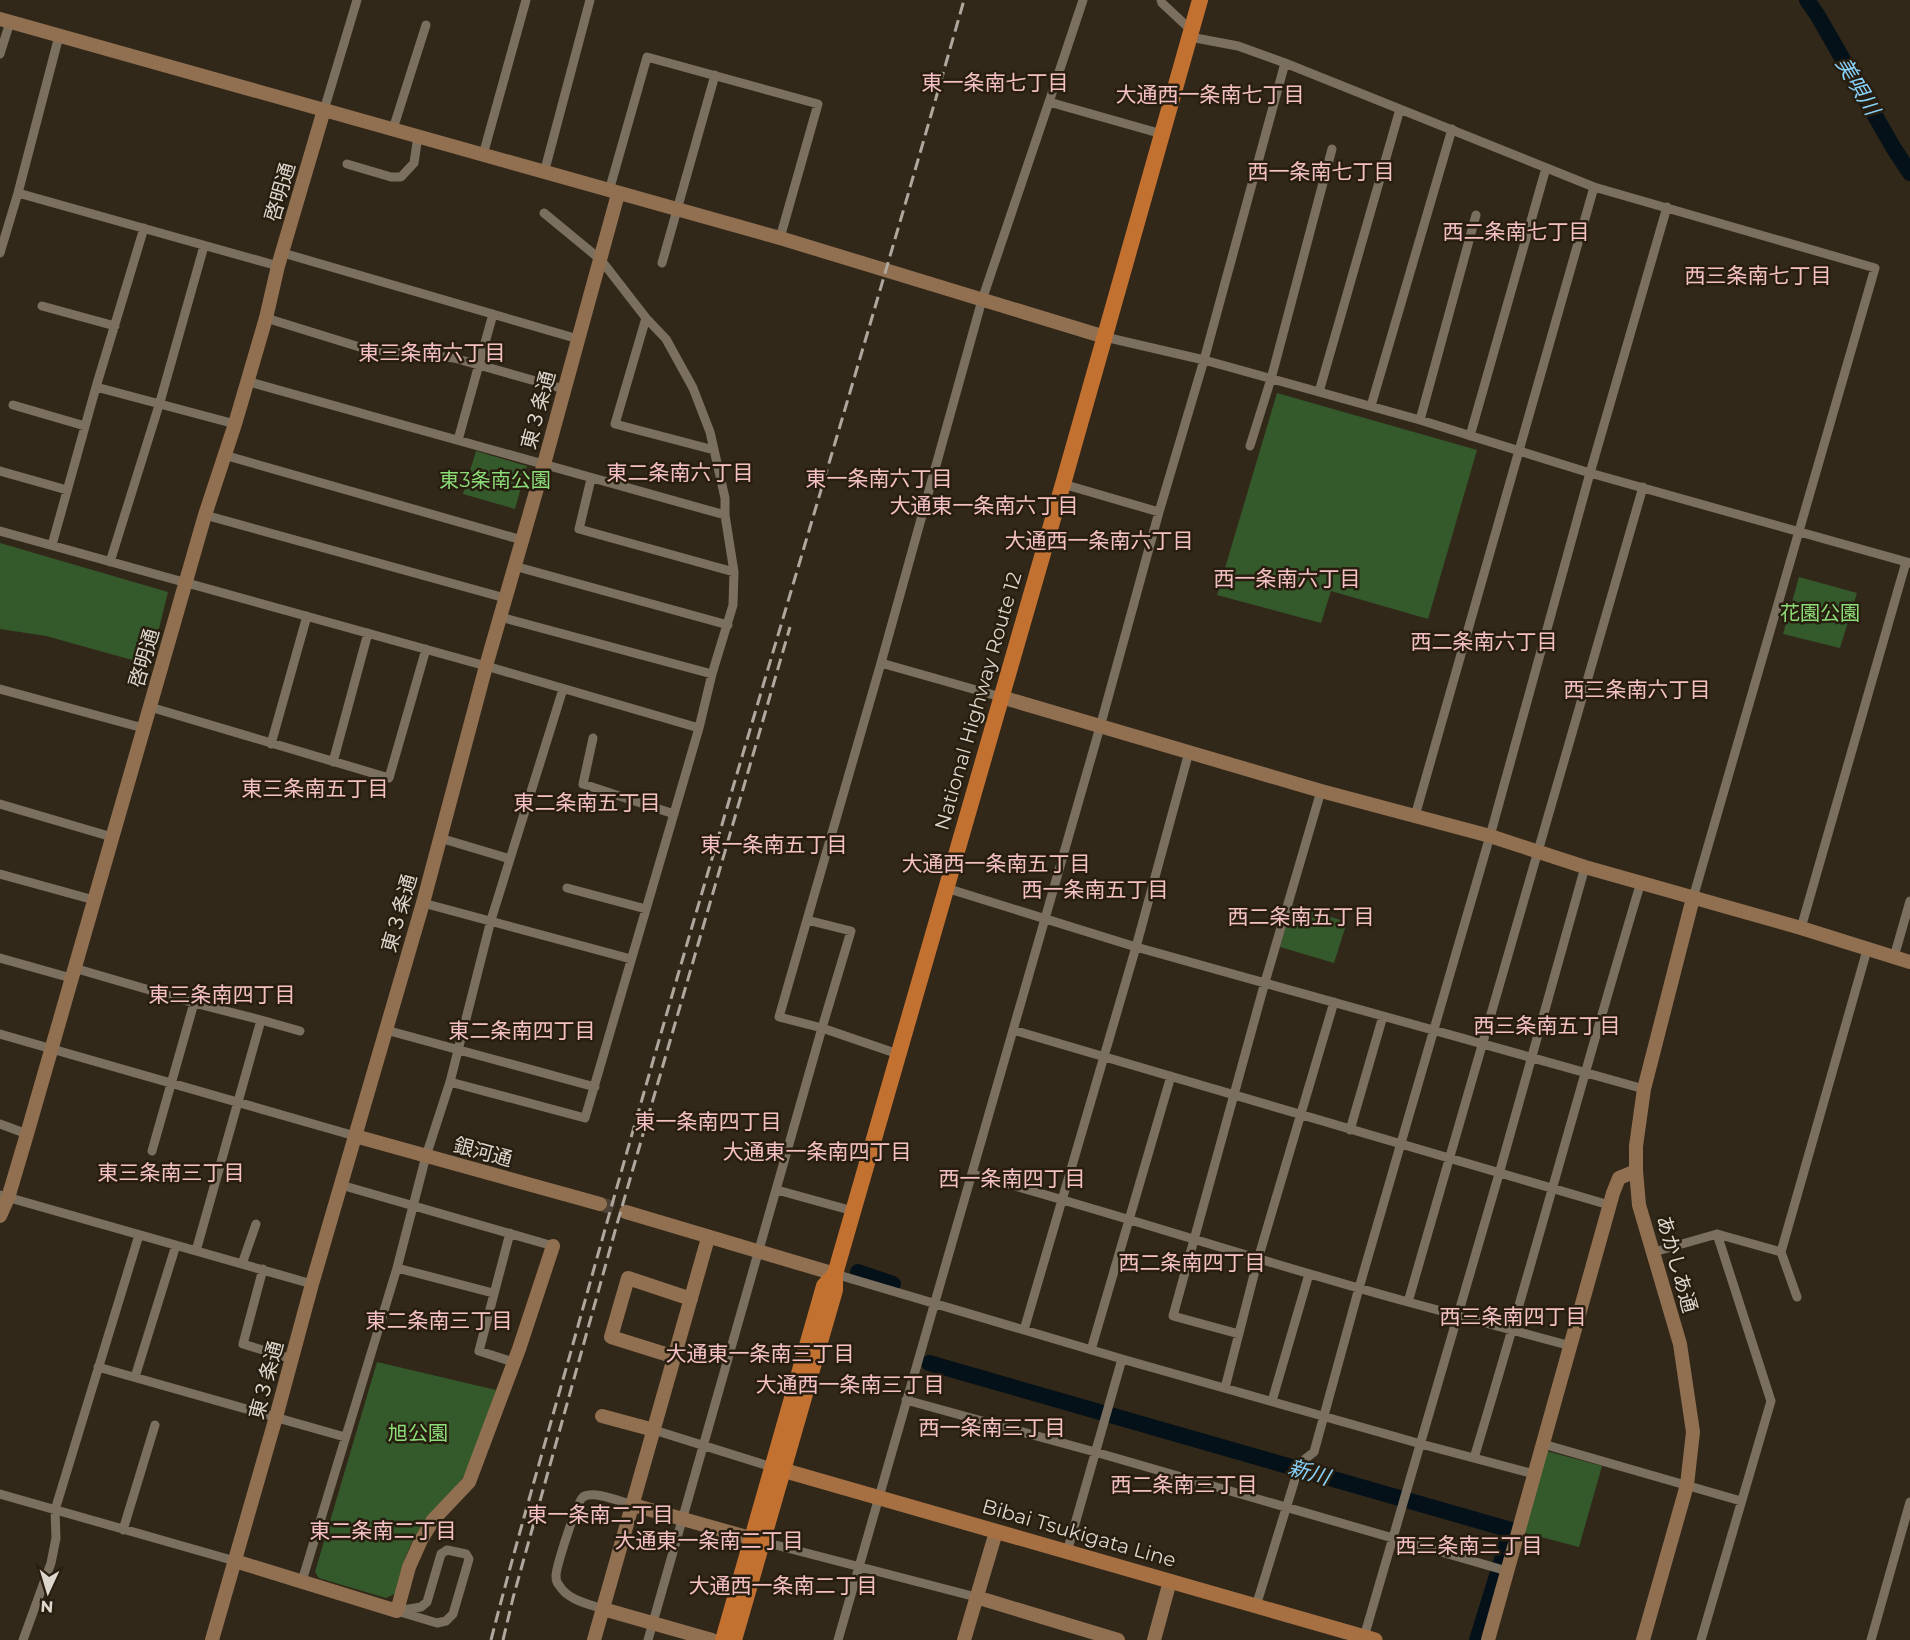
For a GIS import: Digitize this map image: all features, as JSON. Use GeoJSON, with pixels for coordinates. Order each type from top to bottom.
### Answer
{"type":"FeatureCollection","features":[{"type":"Feature","properties":{"kind":"highway","name":"National Highway Route 12"},"geometry":{"type":"LineString","coordinates":[[734,1640],[778,1468],[835,1290],[835,1274],[1200,0]]}},
{"type":"Feature","properties":{"kind":"highway","name":"National Highway Route 12"},"geometry":{"type":"LineString","coordinates":[[723,1640],[758,1540]]}},
{"type":"Feature","properties":{"kind":"main road","name":"Bibai Tsukigata Line"},"geometry":{"type":"LineString","coordinates":[[778,1468],[1367,1639]]}},
{"type":"Feature","properties":{"kind":"street"},"geometry":{"type":"LineString","coordinates":[[324,110],[357,0]]}},
{"type":"Feature","properties":{"kind":"street"},"geometry":{"type":"LineString","coordinates":[[483,155],[526,0]]}},
{"type":"Feature","properties":{"kind":"street"},"geometry":{"type":"LineString","coordinates":[[544,172],[590,0]]}},
{"type":"Feature","properties":{"kind":"street"},"geometry":{"type":"LineString","coordinates":[[898,1054],[822,1028],[779,1017],[982,300],[1083,0]]}},
{"type":"Feature","properties":{"kind":"street"},"geometry":{"type":"LineString","coordinates":[[1161,0],[1191,34],[1238,46],[1285,63],[1594,187],[1875,268],[1693,898]]}},
{"type":"Feature","properties":{"kind":"street"},"geometry":{"type":"LineString","coordinates":[[0,54],[5,21],[780,238],[1105,336],[1204,360],[1371,406],[1520,449],[1590,473],[1643,486],[1908,563],[1801,928]]}},
{"type":"Feature","properties":{"kind":"street"},"geometry":{"type":"LineString","coordinates":[[393,129],[426,25]]}},
{"type":"Feature","properties":{"kind":"street"},"geometry":{"type":"LineString","coordinates":[[0,253],[59,36]]}},
{"type":"Feature","properties":{"kind":"street"},"geometry":{"type":"LineString","coordinates":[[614,193],[647,57],[715,75],[818,104],[780,238]]}},
{"type":"Feature","properties":{"kind":"street"},"geometry":{"type":"LineString","coordinates":[[838,1640],[1100,727],[1158,512],[1204,360],[1285,63]]}},
{"type":"Feature","properties":{"kind":"street"},"geometry":{"type":"LineString","coordinates":[[662,263],[715,75]]}},
{"type":"Feature","properties":{"kind":"street"},"geometry":{"type":"LineString","coordinates":[[1048,102],[1162,134]]}},
{"type":"Feature","properties":{"kind":"street"},"geometry":{"type":"LineString","coordinates":[[1319,392],[1400,109]]}},
{"type":"Feature","properties":{"kind":"street","name":"啓明通"},"geometry":{"type":"LineString","coordinates":[[0,1216],[4,1197],[27,1134],[205,515],[235,424],[324,110]]}},
{"type":"Feature","properties":{"kind":"street"},"geometry":{"type":"LineString","coordinates":[[1371,406],[1452,129]]}},
{"type":"Feature","properties":{"kind":"street"},"geometry":{"type":"LineString","coordinates":[[347,164],[391,177],[401,177],[414,163],[418,136]]}},
{"type":"Feature","properties":{"kind":"street"},"geometry":{"type":"LineString","coordinates":[[1250,446],[1271,379],[1332,149]]}},
{"type":"Feature","properties":{"kind":"street"},"geometry":{"type":"LineString","coordinates":[[1470,436],[1546,168]]}},
{"type":"Feature","properties":{"kind":"street"},"geometry":{"type":"LineString","coordinates":[[1414,816],[1594,187]]}},
{"type":"Feature","properties":{"kind":"street"},"geometry":{"type":"LineString","coordinates":[[18,193],[204,246],[280,260],[494,314],[578,339]]}},
{"type":"Feature","properties":{"kind":"street","name":"東３条通"},"geometry":{"type":"LineString","coordinates":[[212,1640],[312,1284],[423,903],[486,666],[600,260],[614,193]]}},
{"type":"Feature","properties":{"kind":"street"},"geometry":{"type":"LineString","coordinates":[[1256,1606],[1299,1463],[1314,1452],[1490,836],[1590,473],[1668,207]]}},
{"type":"Feature","properties":{"kind":"street"},"geometry":{"type":"LineString","coordinates":[[450,1082],[585,1118],[733,606],[734,572],[725,515],[725,498],[710,432],[693,388],[666,339],[646,318],[600,260],[544,213]]}},
{"type":"Feature","properties":{"kind":"street"},"geometry":{"type":"LineString","coordinates":[[1420,420],[1476,214]]}},
{"type":"Feature","properties":{"kind":"street"},"geometry":{"type":"LineString","coordinates":[[52,545],[144,228]]}},
{"type":"Feature","properties":{"kind":"street"},"geometry":{"type":"LineString","coordinates":[[110,562],[160,402],[204,246]]}},
{"type":"Feature","properties":{"kind":"street"},"geometry":{"type":"LineString","coordinates":[[42,306],[115,326]]}},
{"type":"Feature","properties":{"kind":"street"},"geometry":{"type":"LineString","coordinates":[[458,440],[494,314]]}},
{"type":"Feature","properties":{"kind":"street"},"geometry":{"type":"LineString","coordinates":[[266,318],[366,349],[454,358],[564,389]]}},
{"type":"Feature","properties":{"kind":"street"},"geometry":{"type":"LineString","coordinates":[[646,318],[615,424],[714,450]]}},
{"type":"Feature","properties":{"kind":"street"},"geometry":{"type":"LineString","coordinates":[[246,381],[725,515]]}},
{"type":"Feature","properties":{"kind":"street"},"geometry":{"type":"LineString","coordinates":[[96,387],[160,402],[235,424]]}},
{"type":"Feature","properties":{"kind":"street"},"geometry":{"type":"LineString","coordinates":[[13,405],[86,426]]}},
{"type":"Feature","properties":{"kind":"street"},"geometry":{"type":"LineString","coordinates":[[224,455],[522,540]]}},
{"type":"Feature","properties":{"kind":"street"},"geometry":{"type":"LineString","coordinates":[[0,471],[68,490]]}},
{"type":"Feature","properties":{"kind":"street"},"geometry":{"type":"LineString","coordinates":[[591,479],[579,529],[734,572]]}},
{"type":"Feature","properties":{"kind":"street"},"geometry":{"type":"LineString","coordinates":[[1063,484],[1158,512]]}},
{"type":"Feature","properties":{"kind":"street"},"geometry":{"type":"LineString","coordinates":[[1408,1302],[1643,486]]}},
{"type":"Feature","properties":{"kind":"street"},"geometry":{"type":"LineString","coordinates":[[205,515],[505,598]]}},
{"type":"Feature","properties":{"kind":"street"},"geometry":{"type":"LineString","coordinates":[[0,531],[486,666],[699,728]]}},
{"type":"Feature","properties":{"kind":"street"},"geometry":{"type":"LineString","coordinates":[[514,566],[728,625]]}},
{"type":"Feature","properties":{"kind":"street"},"geometry":{"type":"LineString","coordinates":[[271,744],[307,616]]}},
{"type":"Feature","properties":{"kind":"street"},"geometry":{"type":"LineString","coordinates":[[500,617],[712,674]]}},
{"type":"Feature","properties":{"kind":"street"},"geometry":{"type":"LineString","coordinates":[[333,762],[368,633]]}},
{"type":"Feature","properties":{"kind":"street"},"geometry":{"type":"LineString","coordinates":[[150,707],[389,778],[426,650]]}},
{"type":"Feature","properties":{"kind":"street"},"geometry":{"type":"LineString","coordinates":[[881,663],[1321,791],[1490,836],[1586,867],[1801,928],[1910,962]]}},
{"type":"Feature","properties":{"kind":"street"},"geometry":{"type":"LineString","coordinates":[[0,689],[143,729]]}},
{"type":"Feature","properties":{"kind":"street"},"geometry":{"type":"LineString","coordinates":[[302,1581],[397,1268],[426,1156],[450,1082],[491,920],[563,689]]}},
{"type":"Feature","properties":{"kind":"street"},"geometry":{"type":"LineString","coordinates":[[593,738],[583,784],[674,814]]}},
{"type":"Feature","properties":{"kind":"street"},"geometry":{"type":"LineString","coordinates":[[1024,1330],[1136,947],[1189,752]]}},
{"type":"Feature","properties":{"kind":"street"},"geometry":{"type":"LineString","coordinates":[[1239,1334],[1173,1316],[1265,982],[1321,791]]}},
{"type":"Feature","properties":{"kind":"street"},"geometry":{"type":"LineString","coordinates":[[0,804],[112,837]]}},
{"type":"Feature","properties":{"kind":"street"},"geometry":{"type":"LineString","coordinates":[[440,838],[510,859]]}},
{"type":"Feature","properties":{"kind":"street"},"geometry":{"type":"LineString","coordinates":[[1367,1639],[1392,1538],[1586,867]]}},
{"type":"Feature","properties":{"kind":"street"},"geometry":{"type":"LineString","coordinates":[[0,874],[94,900]]}},
{"type":"Feature","properties":{"kind":"street"},"geometry":{"type":"LineString","coordinates":[[1474,1458],[1584,1072],[1641,882]]}},
{"type":"Feature","properties":{"kind":"street"},"geometry":{"type":"LineString","coordinates":[[567,888],[645,909]]}},
{"type":"Feature","properties":{"kind":"street"},"geometry":{"type":"LineString","coordinates":[[946,888],[1136,947],[1644,1089]]}},
{"type":"Feature","properties":{"kind":"street","name":"あかしあ通"},"geometry":{"type":"LineString","coordinates":[[1645,1640],[1687,1485],[1693,1432],[1680,1344],[1639,1205],[1636,1171],[1639,1124],[1644,1089],[1693,898]]}},
{"type":"Feature","properties":{"kind":"street"},"geometry":{"type":"LineString","coordinates":[[1894,957],[1910,901]]}},
{"type":"Feature","properties":{"kind":"street"},"geometry":{"type":"LineString","coordinates":[[423,903],[631,958]]}},
{"type":"Feature","properties":{"kind":"street"},"geometry":{"type":"LineString","coordinates":[[648,1640],[850,931],[807,920]]}},
{"type":"Feature","properties":{"kind":"street"},"geometry":{"type":"LineString","coordinates":[[1797,1297],[1781,1252],[1867,950]]}},
{"type":"Feature","properties":{"kind":"street"},"geometry":{"type":"LineString","coordinates":[[0,958],[194,1003],[300,1031]]}},
{"type":"Feature","properties":{"kind":"street"},"geometry":{"type":"LineString","coordinates":[[1225,1388],[1258,1259],[1335,1002]]}},
{"type":"Feature","properties":{"kind":"street"},"geometry":{"type":"LineString","coordinates":[[152,1151],[194,1003]]}},
{"type":"Feature","properties":{"kind":"street"},"geometry":{"type":"LineString","coordinates":[[1350,1130],[1383,1016]]}},
{"type":"Feature","properties":{"kind":"street"},"geometry":{"type":"LineString","coordinates":[[196,1251],[261,1020]]}},
{"type":"Feature","properties":{"kind":"street"},"geometry":{"type":"LineString","coordinates":[[386,1030],[595,1087]]}},
{"type":"Feature","properties":{"kind":"street"},"geometry":{"type":"LineString","coordinates":[[1013,1030],[1609,1205]]}},
{"type":"Feature","properties":{"kind":"street"},"geometry":{"type":"LineString","coordinates":[[0,1034],[355,1136]]}},
{"type":"Feature","properties":{"kind":"street"},"geometry":{"type":"LineString","coordinates":[[1091,1350],[1171,1076]]}},
{"type":"Feature","properties":{"kind":"street"},"geometry":{"type":"LineString","coordinates":[[0,1124],[27,1134]]}},
{"type":"Feature","properties":{"kind":"street","name":"銀河通"},"geometry":{"type":"LineString","coordinates":[[355,1136],[600,1204]]}},
{"type":"Feature","properties":{"kind":"street"},"geometry":{"type":"LineString","coordinates":[[1488,1640],[1609,1205],[1619,1178],[1636,1171]]}},
{"type":"Feature","properties":{"kind":"street"},"geometry":{"type":"LineString","coordinates":[[972,1174],[1309,1274],[1571,1346]]}},
{"type":"Feature","properties":{"kind":"street"},"geometry":{"type":"LineString","coordinates":[[341,1185],[553,1246],[469,1482],[434,1520],[420,1540],[409,1567],[397,1611]]}},
{"type":"Feature","properties":{"kind":"street"},"geometry":{"type":"LineString","coordinates":[[777,1190],[853,1211]]}},
{"type":"Feature","properties":{"kind":"street"},"geometry":{"type":"LineString","coordinates":[[4,1197],[312,1284]]}},
{"type":"Feature","properties":{"kind":"street"},"geometry":{"type":"LineString","coordinates":[[626,1212],[1122,1359],[1534,1474]]}},
{"type":"Feature","properties":{"kind":"street"},"geometry":{"type":"LineString","coordinates":[[242,1263],[256,1224]]}},
{"type":"Feature","properties":{"kind":"street"},"geometry":{"type":"LineString","coordinates":[[510,1233],[479,1351],[513,1362]]}},
{"type":"Feature","properties":{"kind":"street"},"geometry":{"type":"LineString","coordinates":[[1654,1252],[1717,1234],[1781,1252]]}},
{"type":"Feature","properties":{"kind":"street"},"geometry":{"type":"LineString","coordinates":[[1701,1640],[1771,1401],[1717,1234]]}},
{"type":"Feature","properties":{"kind":"street"},"geometry":{"type":"LineString","coordinates":[[22,1640],[51,1563],[56,1538],[55,1510],[139,1235]]}},
{"type":"Feature","properties":{"kind":"street"},"geometry":{"type":"LineString","coordinates":[[594,1640],[708,1238]]}},
{"type":"Feature","properties":{"kind":"street"},"geometry":{"type":"LineString","coordinates":[[135,1377],[176,1245]]}},
{"type":"Feature","properties":{"kind":"street"},"geometry":{"type":"LineString","coordinates":[[397,1268],[493,1293]]}},
{"type":"Feature","properties":{"kind":"street"},"geometry":{"type":"LineString","coordinates":[[263,1269],[243,1344],[292,1359]]}},
{"type":"Feature","properties":{"kind":"street"},"geometry":{"type":"LineString","coordinates":[[1272,1401],[1309,1274]]}},
{"type":"Feature","properties":{"kind":"street"},"geometry":{"type":"LineString","coordinates":[[675,1357],[611,1336],[619,1307],[628,1278],[691,1299]]}},
{"type":"Feature","properties":{"kind":"street"},"geometry":{"type":"LineString","coordinates":[[1067,1552],[1122,1359]]}},
{"type":"Feature","properties":{"kind":"street"},"geometry":{"type":"LineString","coordinates":[[98,1366],[345,1437]]}},
{"type":"Feature","properties":{"kind":"street"},"geometry":{"type":"LineString","coordinates":[[906,1400],[1507,1571]]}},
{"type":"Feature","properties":{"kind":"street"},"geometry":{"type":"LineString","coordinates":[[602,1416],[778,1468]]}},
{"type":"Feature","properties":{"kind":"street"},"geometry":{"type":"LineString","coordinates":[[123,1530],[155,1425]]}},
{"type":"Feature","properties":{"kind":"street"},"geometry":{"type":"LineString","coordinates":[[1543,1444],[1741,1501]]}},
{"type":"Feature","properties":{"kind":"street"},"geometry":{"type":"LineString","coordinates":[[0,1494],[235,1561],[302,1581],[397,1611],[437,1623],[446,1621],[453,1614],[469,1559],[466,1554],[447,1550],[441,1554],[427,1602],[421,1607],[397,1611]]}},
{"type":"Feature","properties":{"kind":"street"},"geometry":{"type":"LineString","coordinates":[[712,1640],[603,1609],[570,1597],[559,1586],[556,1577],[562,1554],[577,1505],[583,1497],[594,1494],[976,1598],[1118,1640]]}},
{"type":"Feature","properties":{"kind":"street"},"geometry":{"type":"LineString","coordinates":[[1871,1640],[1910,1502]]}},
{"type":"Feature","properties":{"kind":"street"},"geometry":{"type":"LineString","coordinates":[[964,1640],[996,1532]]}},
{"type":"Feature","properties":{"kind":"street"},"geometry":{"type":"LineString","coordinates":[[1154,1640],[1170,1581]]}},
{"type":"Feature","properties":{"kind":"green space"},"geometry":{"type":"Polygon","coordinates":[[[1277,393],[1477,450],[1428,619],[1331,591],[1321,623],[1217,595],[1277,393]]]}},
{"type":"Feature","properties":{"kind":"green space","name":"東3条南公園"},"geometry":{"type":"Polygon","coordinates":[[[476,451],[527,466],[515,509],[463,494],[476,451]]]}},
{"type":"Feature","properties":{"kind":"green space"},"geometry":{"type":"Polygon","coordinates":[[[0,543],[168,592],[150,665],[46,636],[0,629],[0,543]]]}},
{"type":"Feature","properties":{"kind":"green space","name":"花園公園"},"geometry":{"type":"Polygon","coordinates":[[[1799,577],[1857,593],[1840,648],[1783,634],[1799,577]]]}},
{"type":"Feature","properties":{"kind":"green space"},"geometry":{"type":"Polygon","coordinates":[[[1292,905],[1347,922],[1334,963],[1280,947],[1292,905]]]}},
{"type":"Feature","properties":{"kind":"green space","name":"旭公園"},"geometry":{"type":"Polygon","coordinates":[[[377,1362],[496,1390],[479,1442],[466,1472],[457,1486],[418,1530],[406,1556],[395,1594],[386,1598],[319,1578],[315,1572],[377,1362]]]}},
{"type":"Feature","properties":{"kind":"green space"},"geometry":{"type":"Polygon","coordinates":[[[1546,1451],[1602,1466],[1579,1547],[1522,1532],[1546,1451]]]}},
{"type":"Feature","properties":{"kind":"waterway","name":"美唄川"},"geometry":{"type":"LineString","coordinates":[[1807,0],[1910,173]]}},
{"type":"Feature","properties":{"kind":"waterway","name":"新川"},"geometry":{"type":"LineString","coordinates":[[858,1272],[893,1284]]}},
{"type":"Feature","properties":{"kind":"waterway","name":"新川"},"geometry":{"type":"LineString","coordinates":[[929,1363],[1511,1530],[1477,1640]]}},
{"type":"Feature","properties":{"kind":"tunnel"},"geometry":{"type":"LineString","coordinates":[[600,1204],[626,1212]]}},
{"type":"Feature","properties":{"kind":"railway"},"geometry":{"type":"LineString","coordinates":[[491,1640],[672,994],[964,0]]}},
{"type":"Feature","properties":{"kind":"railway"},"geometry":{"type":"LineString","coordinates":[[503,1640],[617,1224],[790,627]]}},
{"type":"Feature","properties":{"kind":"district","name":"東一条南七丁目"},"geometry":{"type":"Point","coordinates":[995,82]}},
{"type":"Feature","properties":{"kind":"district","name":"大通西一条南七丁目"},"geometry":{"type":"Point","coordinates":[1210,94]}},
{"type":"Feature","properties":{"kind":"district","name":"西一条南七丁目"},"geometry":{"type":"Point","coordinates":[1321,171]}},
{"type":"Feature","properties":{"kind":"district","name":"西二条南七丁目"},"geometry":{"type":"Point","coordinates":[1516,231]}},
{"type":"Feature","properties":{"kind":"district","name":"西三条南七丁目"},"geometry":{"type":"Point","coordinates":[1758,275]}},
{"type":"Feature","properties":{"kind":"district","name":"東三条南六丁目"},"geometry":{"type":"Point","coordinates":[432,352]}},
{"type":"Feature","properties":{"kind":"district","name":"東二条南六丁目"},"geometry":{"type":"Point","coordinates":[680,472]}},
{"type":"Feature","properties":{"kind":"district","name":"東一条南六丁目"},"geometry":{"type":"Point","coordinates":[879,478]}},
{"type":"Feature","properties":{"kind":"district","name":"大通東一条南六丁目"},"geometry":{"type":"Point","coordinates":[984,505]}},
{"type":"Feature","properties":{"kind":"district","name":"大通西一条南六丁目"},"geometry":{"type":"Point","coordinates":[1099,540]}},
{"type":"Feature","properties":{"kind":"district","name":"西一条南六丁目"},"geometry":{"type":"Point","coordinates":[1287,578]}},
{"type":"Feature","properties":{"kind":"district","name":"西二条南六丁目"},"geometry":{"type":"Point","coordinates":[1484,641]}},
{"type":"Feature","properties":{"kind":"district","name":"西三条南六丁目"},"geometry":{"type":"Point","coordinates":[1637,689]}},
{"type":"Feature","properties":{"kind":"district","name":"東三条南五丁目"},"geometry":{"type":"Point","coordinates":[315,788]}},
{"type":"Feature","properties":{"kind":"district","name":"東二条南五丁目"},"geometry":{"type":"Point","coordinates":[587,802]}},
{"type":"Feature","properties":{"kind":"district","name":"東一条南五丁目"},"geometry":{"type":"Point","coordinates":[774,844]}},
{"type":"Feature","properties":{"kind":"district","name":"大通西一条南五丁目"},"geometry":{"type":"Point","coordinates":[996,863]}},
{"type":"Feature","properties":{"kind":"district","name":"西一条南五丁目"},"geometry":{"type":"Point","coordinates":[1095,889]}},
{"type":"Feature","properties":{"kind":"district","name":"西二条南五丁目"},"geometry":{"type":"Point","coordinates":[1301,916]}},
{"type":"Feature","properties":{"kind":"district","name":"東三条南四丁目"},"geometry":{"type":"Point","coordinates":[222,994]}},
{"type":"Feature","properties":{"kind":"district","name":"西三条南五丁目"},"geometry":{"type":"Point","coordinates":[1547,1025]}},
{"type":"Feature","properties":{"kind":"district","name":"東二条南四丁目"},"geometry":{"type":"Point","coordinates":[522,1030]}},
{"type":"Feature","properties":{"kind":"district","name":"東一条南四丁目"},"geometry":{"type":"Point","coordinates":[708,1121]}},
{"type":"Feature","properties":{"kind":"district","name":"大通東一条南四丁目"},"geometry":{"type":"Point","coordinates":[817,1151]}},
{"type":"Feature","properties":{"kind":"district","name":"東三条南三丁目"},"geometry":{"type":"Point","coordinates":[171,1172]}},
{"type":"Feature","properties":{"kind":"district","name":"西一条南四丁目"},"geometry":{"type":"Point","coordinates":[1012,1178]}},
{"type":"Feature","properties":{"kind":"district","name":"西二条南四丁目"},"geometry":{"type":"Point","coordinates":[1192,1262]}},
{"type":"Feature","properties":{"kind":"district","name":"西三条南四丁目"},"geometry":{"type":"Point","coordinates":[1513,1316]}},
{"type":"Feature","properties":{"kind":"district","name":"東二条南三丁目"},"geometry":{"type":"Point","coordinates":[439,1320]}},
{"type":"Feature","properties":{"kind":"district","name":"大通東一条南三丁目"},"geometry":{"type":"Point","coordinates":[760,1353]}},
{"type":"Feature","properties":{"kind":"district","name":"大通西一条南三丁目"},"geometry":{"type":"Point","coordinates":[850,1384]}},
{"type":"Feature","properties":{"kind":"district","name":"西一条南三丁目"},"geometry":{"type":"Point","coordinates":[992,1427]}},
{"type":"Feature","properties":{"kind":"district","name":"西二条南三丁目"},"geometry":{"type":"Point","coordinates":[1184,1484]}},
{"type":"Feature","properties":{"kind":"district","name":"東一条南二丁目"},"geometry":{"type":"Point","coordinates":[600,1514]}},
{"type":"Feature","properties":{"kind":"district","name":"東二条南二丁目"},"geometry":{"type":"Point","coordinates":[383,1530]}},
{"type":"Feature","properties":{"kind":"district","name":"大通東一条南二丁目"},"geometry":{"type":"Point","coordinates":[709,1540]}},
{"type":"Feature","properties":{"kind":"district","name":"西三条南三丁目"},"geometry":{"type":"Point","coordinates":[1469,1545]}},
{"type":"Feature","properties":{"kind":"district","name":"大通西一条南二丁目"},"geometry":{"type":"Point","coordinates":[783,1585]}}]}
